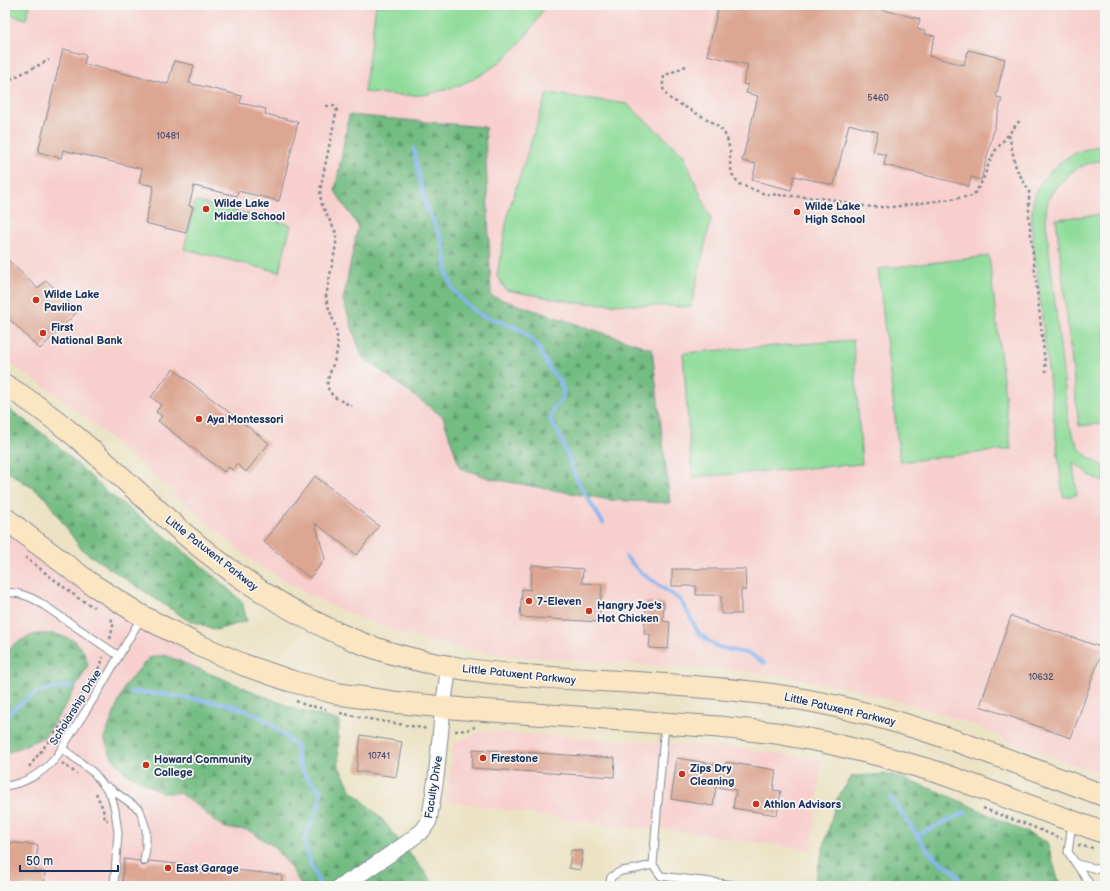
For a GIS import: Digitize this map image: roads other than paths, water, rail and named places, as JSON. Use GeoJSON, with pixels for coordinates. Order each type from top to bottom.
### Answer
{"type":"FeatureCollection","features":[{"type":"Feature","properties":{"kind":"main road","name":"Little Patuxent Parkway"},"geometry":{"type":"LineString","coordinates":[[5,385],[50,416],[79,439],[184,533],[232,572],[268,596],[313,621],[356,641],[399,655],[469,670],[516,676],[721,689],[778,695],[832,705],[889,719],[947,738],[1105,796]]}},
{"type":"Feature","properties":{"kind":"main road"},"geometry":{"type":"LineString","coordinates":[[5,518],[90,583],[142,616],[198,645],[291,681],[339,694],[393,702],[443,707],[665,722],[776,733],[878,754],[937,772],[1105,833]]}},
{"type":"Feature","properties":{"kind":"street","name":"Faculty Drive"},"geometry":{"type":"LineString","coordinates":[[340,886],[398,849],[423,830],[429,821],[436,778],[443,707],[449,666]]}},
{"type":"Feature","properties":{"kind":"lane"},"geometry":{"type":"LineString","coordinates":[[5,592],[28,596],[39,602],[120,656]]}},
{"type":"Feature","properties":{"kind":"lane","name":"Scholarship Drive"},"geometry":{"type":"LineString","coordinates":[[5,786],[24,781],[38,774],[50,764],[62,748],[120,656],[142,616]]}},
{"type":"Feature","properties":{"kind":"lane"},"geometry":{"type":"LineString","coordinates":[[665,722],[653,865],[661,876],[744,886]]}},
{"type":"Feature","properties":{"kind":"lane"},"geometry":{"type":"LineString","coordinates":[[62,748],[94,773],[111,795],[118,833],[114,886]]}},
{"type":"Feature","properties":{"kind":"lane"},"geometry":{"type":"LineString","coordinates":[[103,783],[140,810],[146,829],[144,861]]}},
{"type":"Feature","properties":{"kind":"lane"},"geometry":{"type":"LineString","coordinates":[[1072,821],[1068,852],[1091,886]]}},
{"type":"Feature","properties":{"kind":"lane"},"geometry":{"type":"LineString","coordinates":[[1077,864],[1105,871]]}},
{"type":"Feature","properties":{"kind":"lane"},"geometry":{"type":"LineString","coordinates":[[609,886],[611,877],[621,871],[653,865]]}},
{"type":"Feature","properties":{"kind":"waterway"},"geometry":{"type":"LineString","coordinates":[[414,149],[426,206],[442,240],[445,252],[447,274],[453,290],[478,314],[515,327],[528,336],[537,345],[551,371],[560,381],[564,393],[561,401],[554,407],[550,420],[559,434],[578,482],[603,523]]}},
{"type":"Feature","properties":{"kind":"waterway"},"geometry":{"type":"LineString","coordinates":[[626,557],[640,572],[680,600],[699,634],[718,647],[750,654],[764,663]]}},
{"type":"Feature","properties":{"kind":"waterway"},"geometry":{"type":"LineString","coordinates":[[5,716],[28,698],[44,690],[72,686]]}},
{"type":"Feature","properties":{"kind":"waterway"},"geometry":{"type":"LineString","coordinates":[[130,692],[163,694],[231,705],[250,712],[269,722],[297,746],[297,760],[304,774],[321,791],[320,803],[304,841],[320,886]]}},
{"type":"Feature","properties":{"kind":"waterway"},"geometry":{"type":"LineString","coordinates":[[890,797],[928,851],[939,861],[954,871],[964,886]]}},
{"type":"Feature","properties":{"kind":"waterway"},"geometry":{"type":"LineString","coordinates":[[917,835],[966,812]]}},
{"type":"Feature","properties":{"kind":"place","name":"Wilde Lake Middle School"},"geometry":{"type":"Point","coordinates":[206,209]}},
{"type":"Feature","properties":{"kind":"place","name":"Wilde Lake High School"},"geometry":{"type":"Point","coordinates":[797,212]}},
{"type":"Feature","properties":{"kind":"place","name":"Wilde Lake Pavilion"},"geometry":{"type":"Point","coordinates":[36,300]}},
{"type":"Feature","properties":{"kind":"place","name":"First National Bank"},"geometry":{"type":"Point","coordinates":[43,333]}},
{"type":"Feature","properties":{"kind":"place","name":"Aya Montessori"},"geometry":{"type":"Point","coordinates":[199,419]}},
{"type":"Feature","properties":{"kind":"place","name":"7-Eleven"},"geometry":{"type":"Point","coordinates":[529,601]}},
{"type":"Feature","properties":{"kind":"place","name":"Hangry Joe's Hot Chicken"},"geometry":{"type":"Point","coordinates":[589,611]}},
{"type":"Feature","properties":{"kind":"place","name":"Firestone"},"geometry":{"type":"Point","coordinates":[483,758]}},
{"type":"Feature","properties":{"kind":"place","name":"Howard Community College"},"geometry":{"type":"Point","coordinates":[146,765]}},
{"type":"Feature","properties":{"kind":"place","name":"Zips Dry Cleaning"},"geometry":{"type":"Point","coordinates":[682,774]}},
{"type":"Feature","properties":{"kind":"place","name":"Athlon Advisors"},"geometry":{"type":"Point","coordinates":[756,804]}},
{"type":"Feature","properties":{"kind":"place","name":"East Garage"},"geometry":{"type":"Point","coordinates":[168,868]}}]}
